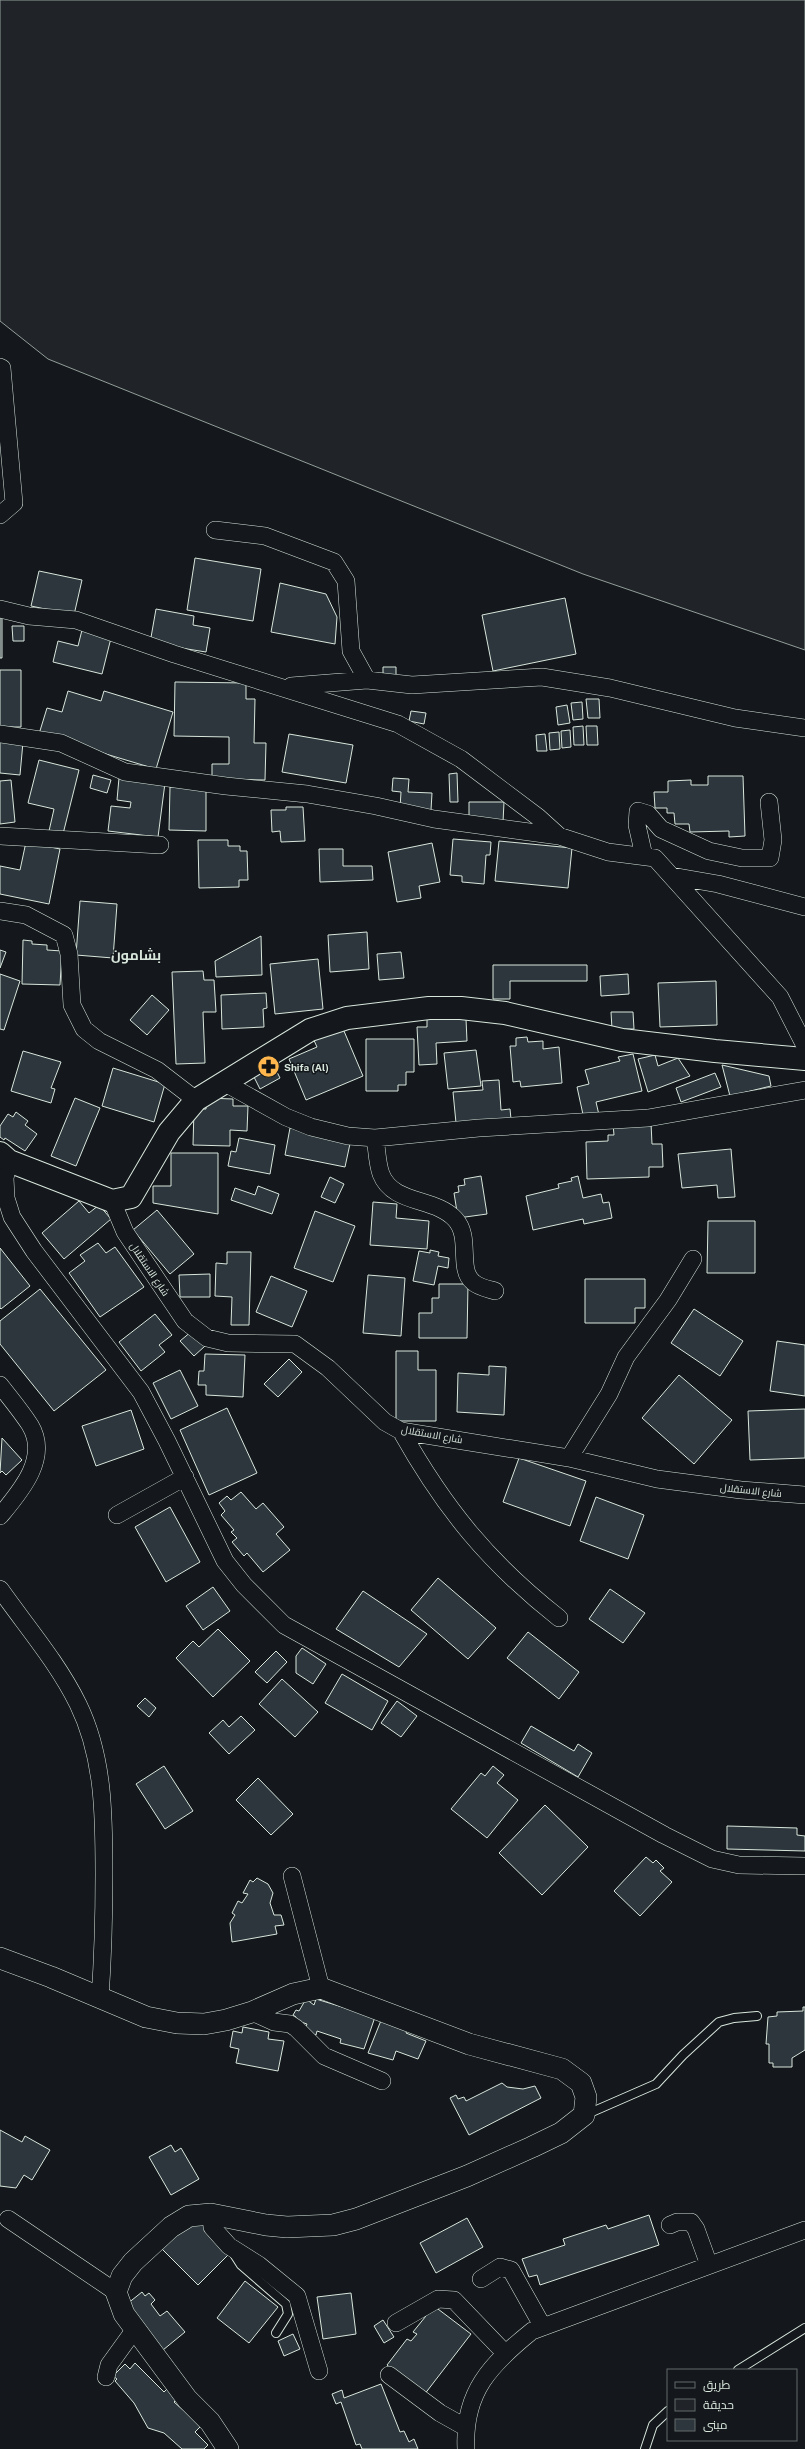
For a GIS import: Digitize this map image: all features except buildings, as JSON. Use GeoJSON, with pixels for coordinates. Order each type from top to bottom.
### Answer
{"type":"FeatureCollection","features":[{"type":"Feature","properties":{"kind":"main road"},"geometry":{"type":"LineString","coordinates":[[5,1157],[112,1201],[131,1196],[169,1132],[196,1100],[310,1030],[347,1018],[429,1008],[461,1008],[505,1013],[622,1040],[805,1059]]}},
{"type":"Feature","properties":{"kind":"street"},"geometry":{"type":"LineString","coordinates":[[0,366],[2,368],[8,416],[14,503],[0,515]]}},
{"type":"Feature","properties":{"kind":"street"},"geometry":{"type":"LineString","coordinates":[[215,530],[265,536],[334,562],[346,581],[351,651],[367,680]]}},
{"type":"Feature","properties":{"kind":"street"},"geometry":{"type":"LineString","coordinates":[[0,609],[29,616],[76,620],[174,654],[281,686],[398,724],[431,741],[461,760],[529,810],[559,836]]}},
{"type":"Feature","properties":{"kind":"street"},"geometry":{"type":"LineString","coordinates":[[281,686],[367,680],[412,685],[542,677],[610,688],[735,718],[805,728]]}},
{"type":"Feature","properties":{"kind":"street"},"geometry":{"type":"LineString","coordinates":[[0,734],[61,743],[125,772],[226,786],[306,794],[376,806],[434,819],[559,836],[608,852],[655,858],[780,997],[805,1046]]}},
{"type":"Feature","properties":{"kind":"street"},"geometry":{"type":"LineString","coordinates":[[644,856],[637,825],[638,811],[648,814],[661,829],[709,851],[742,858],[770,858],[773,840],[769,802]]}},
{"type":"Feature","properties":{"kind":"street"},"geometry":{"type":"LineString","coordinates":[[0,836],[160,844]]}},
{"type":"Feature","properties":{"kind":"street"},"geometry":{"type":"LineString","coordinates":[[672,876],[718,884],[805,908]]}},
{"type":"Feature","properties":{"kind":"street"},"geometry":{"type":"LineString","coordinates":[[0,911],[26,915],[64,935],[69,954],[72,1005],[84,1030],[99,1041],[157,1070],[196,1100]]}},
{"type":"Feature","properties":{"kind":"street"},"geometry":{"type":"LineString","coordinates":[[225,1083],[286,1117],[311,1127],[348,1136],[375,1138],[478,1128],[648,1118],[805,1090]]}},
{"type":"Feature","properties":{"kind":"street"},"geometry":{"type":"LineString","coordinates":[[375,1138],[381,1174],[386,1183],[395,1192],[433,1205],[455,1219],[465,1236],[466,1270],[468,1278],[474,1283],[495,1292]]}},
{"type":"Feature","properties":{"kind":"street"},"geometry":{"type":"LineString","coordinates":[[5,1157],[6,1198],[12,1217],[34,1251],[141,1392],[185,1477],[225,1562],[244,1585],[284,1625],[664,1836],[712,1859],[739,1865],[805,1866]]}},
{"type":"Feature","properties":{"kind":"street","name":"شارع الاستقلال"},"geometry":{"type":"LineString","coordinates":[[112,1201],[125,1232],[185,1322],[207,1338],[228,1343],[295,1344],[328,1368],[385,1422],[401,1431],[569,1458],[657,1479],[741,1490],[805,1495]]}},
{"type":"Feature","properties":{"kind":"street"},"geometry":{"type":"LineString","coordinates":[[569,1458],[609,1394],[626,1357],[668,1300],[693,1259]]}},
{"type":"Feature","properties":{"kind":"street"},"geometry":{"type":"LineString","coordinates":[[0,1385],[30,1426],[36,1440],[36,1456],[32,1473],[0,1516]]}},
{"type":"Feature","properties":{"kind":"street"},"geometry":{"type":"LineString","coordinates":[[401,1431],[445,1503],[470,1534],[525,1591],[559,1618]]}},
{"type":"Feature","properties":{"kind":"street"},"geometry":{"type":"LineString","coordinates":[[117,1515],[185,1477]]}},
{"type":"Feature","properties":{"kind":"street"},"geometry":{"type":"LineString","coordinates":[[0,1589],[64,1680],[78,1706],[96,1756],[102,1791],[104,1832],[104,1945],[100,1998]]}},
{"type":"Feature","properties":{"kind":"street"},"geometry":{"type":"LineString","coordinates":[[292,1876],[321,1988]]}},
{"type":"Feature","properties":{"kind":"street"},"geometry":{"type":"LineString","coordinates":[[0,1958],[146,2017],[177,2023],[204,2024],[252,2012],[293,1994],[321,1988],[470,2044],[562,2069],[581,2083],[586,2097],[584,2115],[561,2133],[467,2176],[356,2219],[333,2225],[287,2227],[266,2226],[211,2214],[189,2216],[171,2227],[133,2262],[122,2276],[116,2292]]}},
{"type":"Feature","properties":{"kind":"street"},"geometry":{"type":"LineString","coordinates":[[252,2012],[274,2022],[290,2024],[324,2056],[382,2081]]}},
{"type":"Feature","properties":{"kind":"street"},"geometry":{"type":"LineString","coordinates":[[211,2214],[212,2227],[229,2246],[259,2265],[297,2296],[319,2372]]}},
{"type":"Feature","properties":{"kind":"street"},"geometry":{"type":"LineString","coordinates":[[8,2219],[116,2292],[124,2314],[187,2399],[210,2422],[228,2449]]}},
{"type":"Feature","properties":{"kind":"street"},"geometry":{"type":"LineString","coordinates":[[670,2225],[677,2222],[691,2222],[696,2229],[709,2265]]}},
{"type":"Feature","properties":{"kind":"street"},"geometry":{"type":"LineString","coordinates":[[466,2449],[465,2427],[474,2396],[481,2384],[505,2353],[532,2331],[805,2230]]}},
{"type":"Feature","properties":{"kind":"street"},"geometry":{"type":"LineString","coordinates":[[481,2279],[500,2267],[511,2270],[543,2327]]}},
{"type":"Feature","properties":{"kind":"street"},"geometry":{"type":"LineString","coordinates":[[396,2323],[438,2299],[454,2300],[505,2353]]}},
{"type":"Feature","properties":{"kind":"street"},"geometry":{"type":"LineString","coordinates":[[106,2377],[109,2365],[135,2329]]}},
{"type":"Feature","properties":{"kind":"street"},"geometry":{"type":"LineString","coordinates":[[389,2375],[440,2413],[465,2427]]}},
{"type":"Feature","properties":{"kind":"lane"},"geometry":{"type":"LineString","coordinates":[[584,2115],[656,2084],[683,2055],[719,2022],[734,2018],[757,2016]]}},
{"type":"Feature","properties":{"kind":"lane"},"geometry":{"type":"LineString","coordinates":[[229,2246],[241,2265],[286,2304],[288,2314],[276,2333]]}},
{"type":"Feature","properties":{"kind":"lane"},"geometry":{"type":"LineString","coordinates":[[740,2369],[805,2328]]}},
{"type":"Feature","properties":{"kind":"lane"},"geometry":{"type":"LineString","coordinates":[[645,2449],[653,2425],[667,2412]]}},
{"type":"Feature","properties":{"kind":"green space"},"geometry":{"type":"Polygon","coordinates":[[[0,0],[805,0],[805,650],[583,574],[48,359],[0,321],[0,0]]]}},
{"type":"Feature","properties":{"kind":"place","name":"Shifa (Al)"},"geometry":{"type":"Point","coordinates":[268,1067]}},
{"type":"Feature","properties":{"kind":"district","name":"بشامون"},"geometry":{"type":"Point","coordinates":[136,955]}}]}
